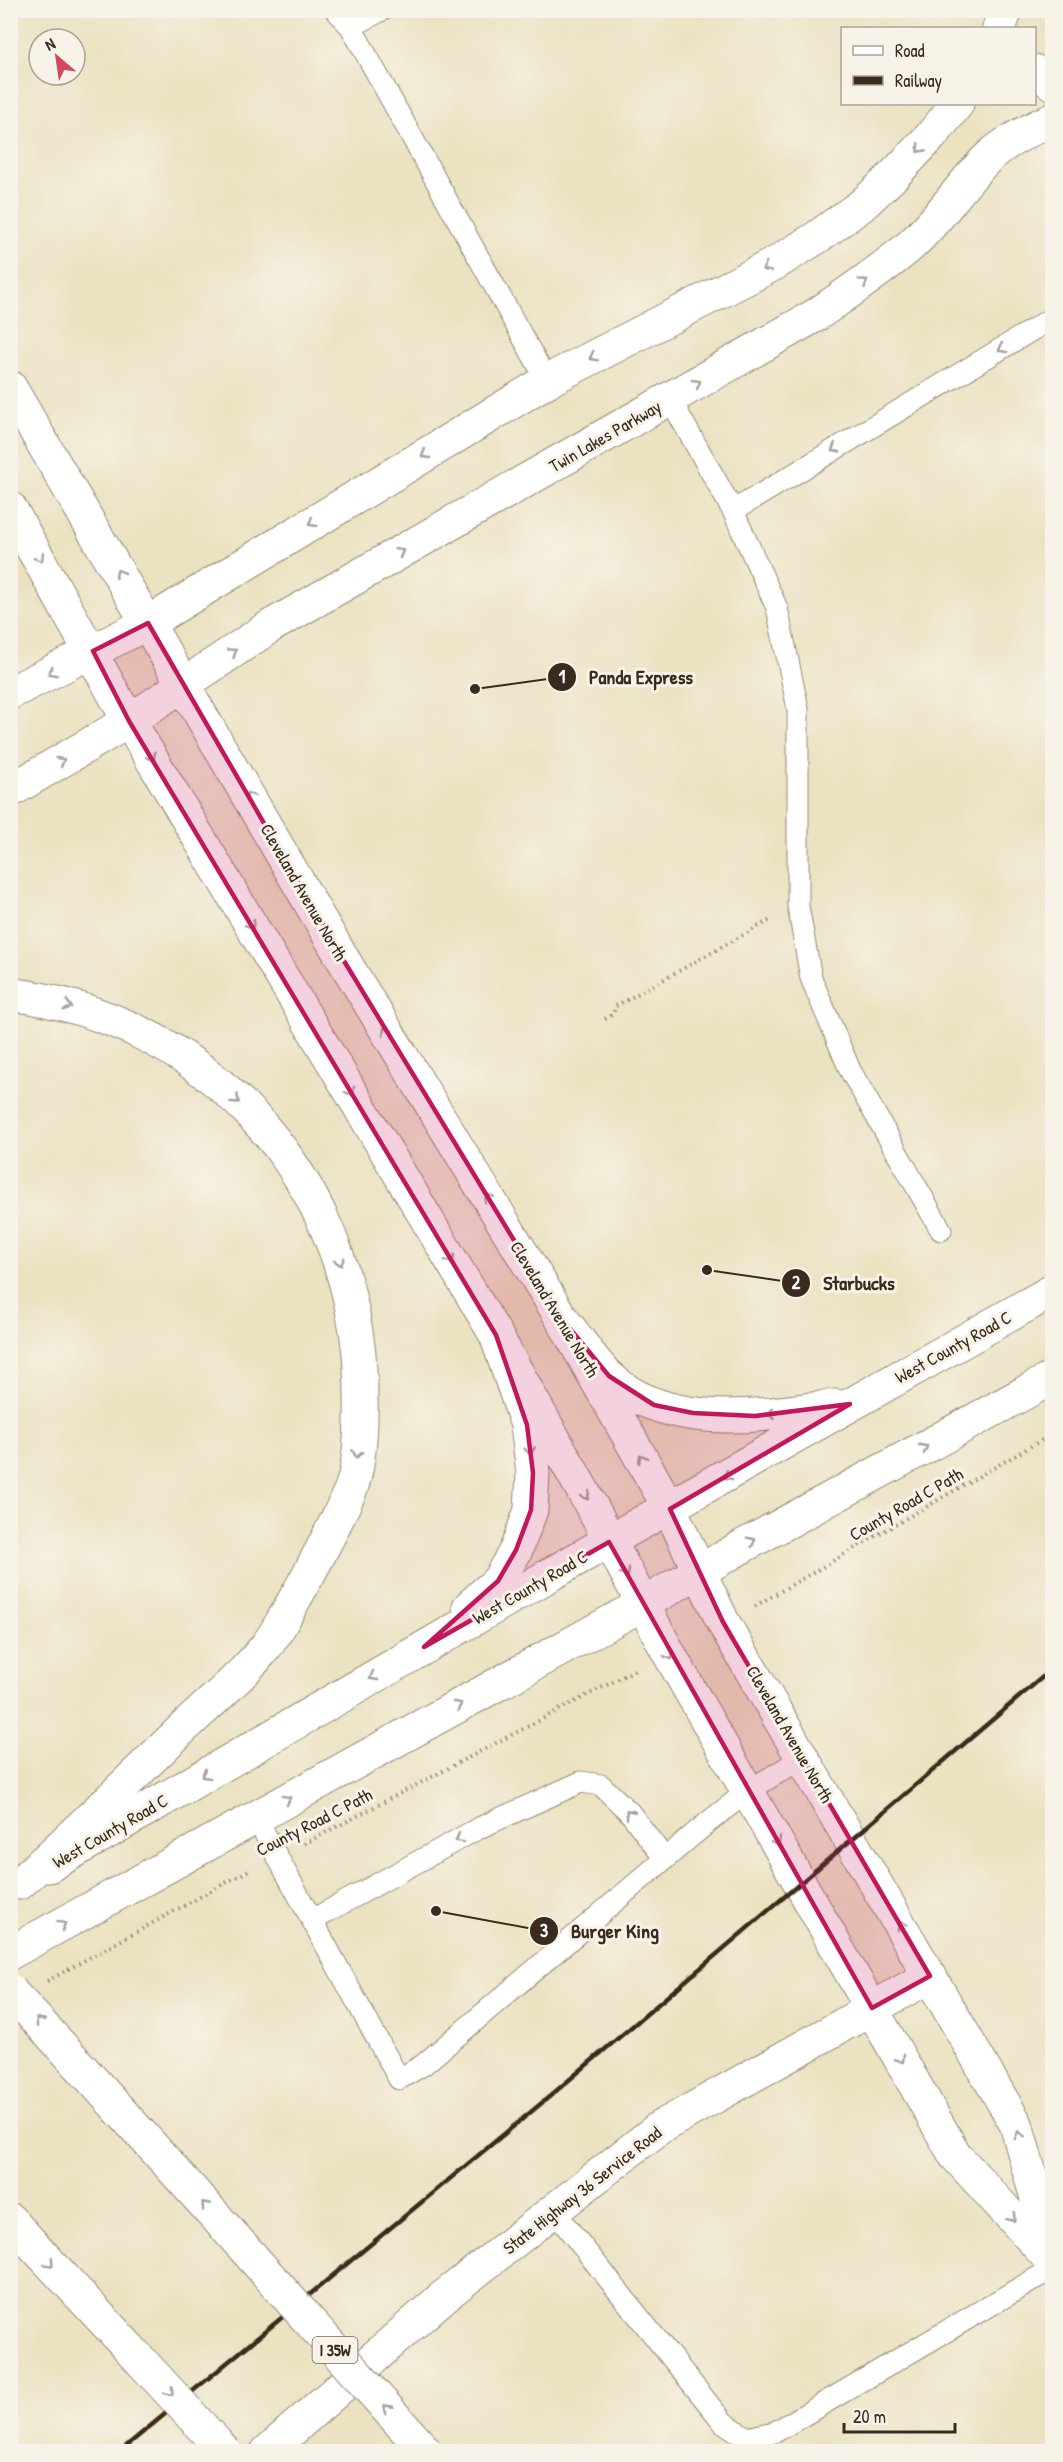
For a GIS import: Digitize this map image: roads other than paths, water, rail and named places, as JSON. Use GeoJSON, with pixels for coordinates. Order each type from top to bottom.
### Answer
{"type":"FeatureCollection","features":[{"type":"Feature","properties":{"kind":"main road"},"geometry":{"type":"LineString","coordinates":[[999,27],[1006,10]]}},
{"type":"Feature","properties":{"kind":"main road"},"geometry":{"type":"LineString","coordinates":[[1006,10],[1010,27]]}},
{"type":"Feature","properties":{"kind":"main road"},"geometry":{"type":"LineString","coordinates":[[1036,72],[1053,83]]}},
{"type":"Feature","properties":{"kind":"main road"},"geometry":{"type":"LineString","coordinates":[[10,693],[148,623],[547,381],[776,263],[862,205],[932,136],[956,105]]}},
{"type":"Feature","properties":{"kind":"main road","name":"Twin Lakes Parkway"},"geometry":{"type":"LineString","coordinates":[[10,791],[129,720],[271,626],[816,315],[871,277],[941,215],[989,157],[1015,137],[1053,119]]}},
{"type":"Feature","properties":{"kind":"main road","name":"Cleveland Avenue North"},"geometry":{"type":"LineString","coordinates":[[10,387],[341,956],[562,1319],[670,1509],[701,1570],[723,1622],[804,1757],[1016,2124],[1053,2252]]}},
{"type":"Feature","properties":{"kind":"main road"},"geometry":{"type":"LineString","coordinates":[[10,508],[93,651],[129,720],[496,1335],[643,1604],[956,2155],[1053,2262]]}},
{"type":"Feature","properties":{"kind":"main road"},"geometry":{"type":"LineString","coordinates":[[10,994],[38,998],[96,1015],[151,1038],[203,1071],[248,1110],[288,1157],[320,1211],[340,1258],[355,1317],[361,1378],[360,1435],[352,1487],[317,1561],[268,1645],[88,1823],[15,1886]]}},
{"type":"Feature","properties":{"kind":"main road","name":"West County Road C"},"geometry":{"type":"LineString","coordinates":[[15,1886],[424,1647],[1053,1291]]}},
{"type":"Feature","properties":{"kind":"main road"},"geometry":{"type":"LineString","coordinates":[[562,1319],[609,1376],[654,1406],[693,1413],[755,1416],[850,1404]]}},
{"type":"Feature","properties":{"kind":"main road"},"geometry":{"type":"LineString","coordinates":[[424,1647],[498,1581],[516,1550],[531,1510],[533,1473],[527,1425],[496,1335]]}},
{"type":"Feature","properties":{"kind":"main road"},"geometry":{"type":"LineString","coordinates":[[10,1953],[701,1570],[1053,1378]]}},
{"type":"Feature","properties":{"kind":"main road","name":"State Highway 36 Service Road"},"geometry":{"type":"LineString","coordinates":[[267,2451],[442,2298],[659,2128],[930,1976]]}},
{"type":"Feature","properties":{"kind":"main road","name":"I 35W"},"geometry":{"type":"LineString","coordinates":[[25,1988],[67,2052],[426,2451]]}},
{"type":"Feature","properties":{"kind":"main road"},"geometry":{"type":"LineString","coordinates":[[10,2220],[225,2451]]}},
{"type":"Feature","properties":{"kind":"lane"},"geometry":{"type":"LineString","coordinates":[[336,10],[351,27],[547,381]]}},
{"type":"Feature","properties":{"kind":"lane"},"geometry":{"type":"LineString","coordinates":[[351,27],[382,10]]}},
{"type":"Feature","properties":{"kind":"lane"},"geometry":{"type":"LineString","coordinates":[[733,511],[1053,318]]}},
{"type":"Feature","properties":{"kind":"lane"},"geometry":{"type":"LineString","coordinates":[[670,399],[733,511],[777,608],[798,709],[798,906],[811,978],[850,1070],[941,1230]]}},
{"type":"Feature","properties":{"kind":"lane"},"geometry":{"type":"LineString","coordinates":[[255,1816],[399,2079],[423,2065],[665,1858],[748,1791],[804,1757]]}},
{"type":"Feature","properties":{"kind":"lane"},"geometry":{"type":"LineString","coordinates":[[312,1920],[479,1828],[581,1782],[601,1785],[630,1813],[665,1858]]}},
{"type":"Feature","properties":{"kind":"lane"},"geometry":{"type":"LineString","coordinates":[[554,2211],[723,2422],[747,2438],[775,2432],[1053,2269]]}},
{"type":"Feature","properties":{"kind":"railway"},"geometry":{"type":"LineString","coordinates":[[119,2452],[549,2097],[1052,1669]]}},
{"type":"Feature","properties":{"kind":"place","name":"Panda Express"},"geometry":{"type":"Point","coordinates":[475,689]}},
{"type":"Feature","properties":{"kind":"place","name":"Starbucks"},"geometry":{"type":"Point","coordinates":[707,1270]}},
{"type":"Feature","properties":{"kind":"place","name":"Burger King"},"geometry":{"type":"Point","coordinates":[436,1911]}}]}
